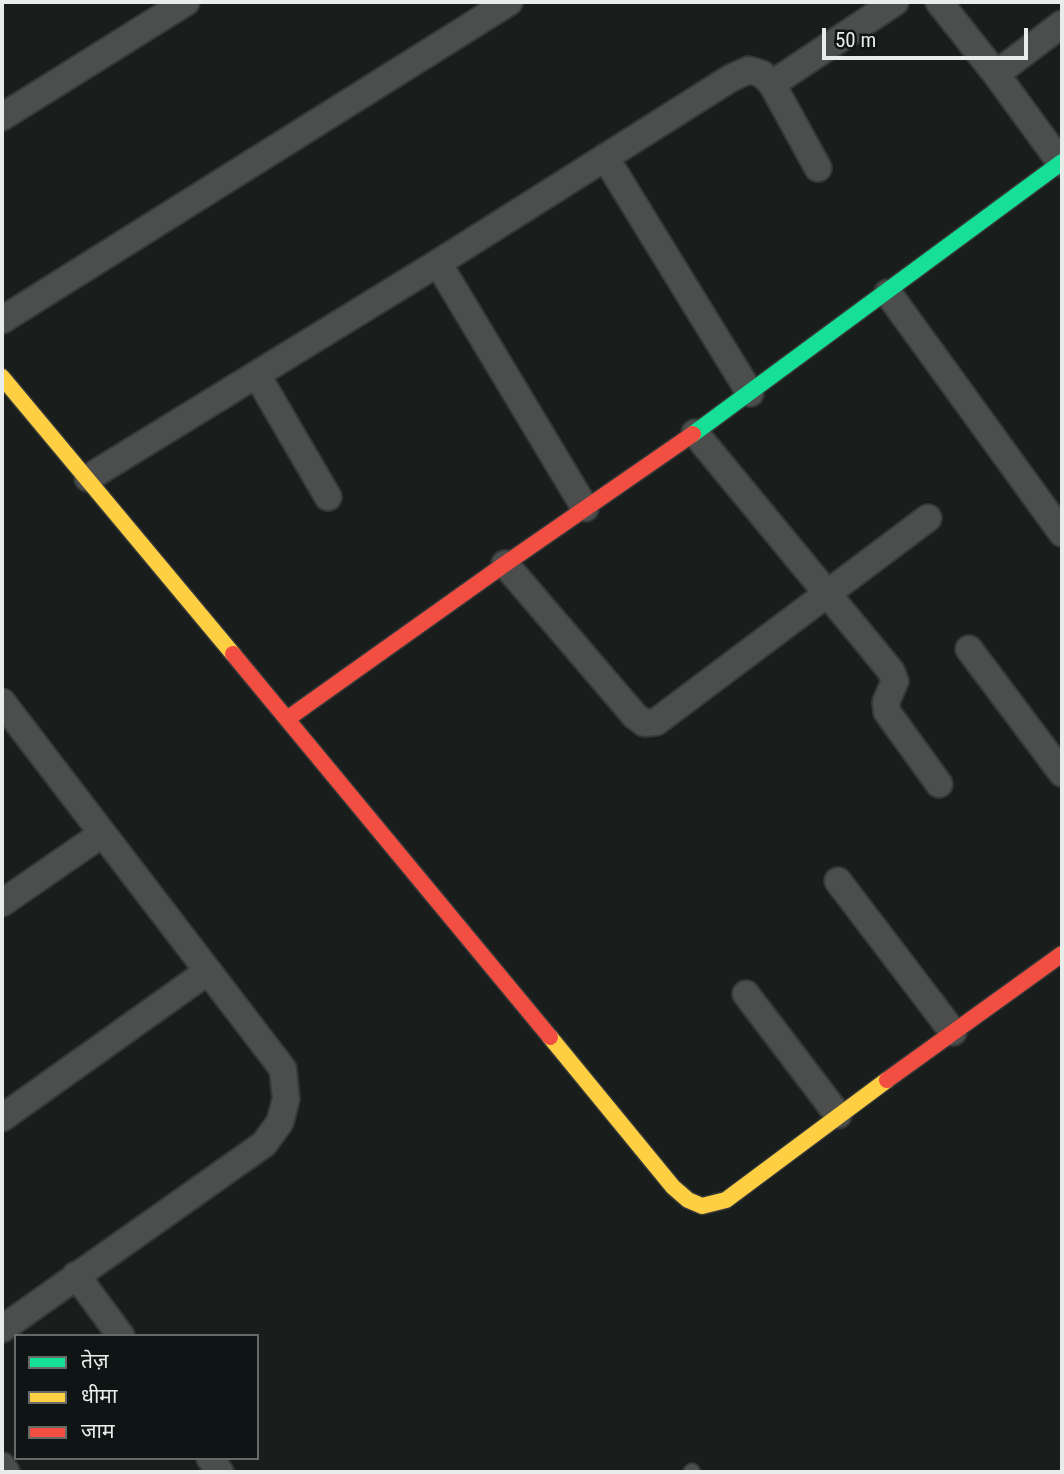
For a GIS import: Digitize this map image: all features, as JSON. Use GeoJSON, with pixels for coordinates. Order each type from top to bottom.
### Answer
{"type":"FeatureCollection","features":[{"type":"Feature","properties":{"kind":"street"},"geometry":{"type":"LineString","coordinates":[[2,117],[186,2]]}},
{"type":"Feature","properties":{"kind":"street"},"geometry":{"type":"LineString","coordinates":[[2,320],[509,2]]}},
{"type":"Feature","properties":{"kind":"street"},"geometry":{"type":"LineString","coordinates":[[772,84],[895,2]]}},
{"type":"Feature","properties":{"kind":"street"},"geometry":{"type":"LineString","coordinates":[[287,719],[695,433],[1062,163],[939,2]]}},
{"type":"Feature","properties":{"kind":"street"},"geometry":{"type":"LineString","coordinates":[[996,74],[1062,24]]}},
{"type":"Feature","properties":{"kind":"street"},"geometry":{"type":"LineString","coordinates":[[88,478],[438,263],[731,78],[749,70],[762,74],[772,84],[818,168]]}},
{"type":"Feature","properties":{"kind":"street"},"geometry":{"type":"LineString","coordinates":[[606,157],[750,393]]}},
{"type":"Feature","properties":{"kind":"street"},"geometry":{"type":"LineString","coordinates":[[438,263],[585,508]]}},
{"type":"Feature","properties":{"kind":"street"},"geometry":{"type":"LineString","coordinates":[[888,293],[1062,533]]}},
{"type":"Feature","properties":{"kind":"street"},"geometry":{"type":"LineString","coordinates":[[257,374],[328,497]]}},
{"type":"Feature","properties":{"kind":"street"},"geometry":{"type":"LineString","coordinates":[[2,377],[673,1187],[688,1200],[702,1206],[726,1200],[838,1115],[1062,954]]}},
{"type":"Feature","properties":{"kind":"street"},"geometry":{"type":"LineString","coordinates":[[695,433],[891,671],[895,681],[886,702],[887,712],[939,784]]}},
{"type":"Feature","properties":{"kind":"street"},"geometry":{"type":"LineString","coordinates":[[505,564],[635,716],[644,723],[656,722],[928,518]]}},
{"type":"Feature","properties":{"kind":"street"},"geometry":{"type":"LineString","coordinates":[[968,649],[1062,773]]}},
{"type":"Feature","properties":{"kind":"street"},"geometry":{"type":"LineString","coordinates":[[2,702],[283,1069],[286,1099],[280,1122],[264,1144],[2,1329]]}},
{"type":"Feature","properties":{"kind":"street"},"geometry":{"type":"LineString","coordinates":[[2,903],[102,834]]}},
{"type":"Feature","properties":{"kind":"street"},"geometry":{"type":"LineString","coordinates":[[838,881],[953,1032]]}},
{"type":"Feature","properties":{"kind":"street"},"geometry":{"type":"LineString","coordinates":[[2,1118],[207,972]]}},
{"type":"Feature","properties":{"kind":"street"},"geometry":{"type":"LineString","coordinates":[[746,994],[838,1115]]}},
{"type":"Feature","properties":{"kind":"street"},"geometry":{"type":"LineString","coordinates":[[76,1275],[120,1334]]}},
{"type":"Feature","properties":{"kind":"street"},"geometry":{"type":"LineString","coordinates":[[2,1466],[6,1472]]}},
{"type":"Feature","properties":{"kind":"traffic: fast"},"geometry":{"type":"LineString","coordinates":[[693,434],[1062,162]]}},
{"type":"Feature","properties":{"kind":"traffic: slow"},"geometry":{"type":"LineString","coordinates":[[2,377],[233,654]]}},
{"type":"Feature","properties":{"kind":"traffic: slow"},"geometry":{"type":"LineString","coordinates":[[550,1037],[673,1187],[688,1200],[702,1206],[726,1200],[887,1080]]}},
{"type":"Feature","properties":{"kind":"traffic: jam"},"geometry":{"type":"LineString","coordinates":[[287,719],[693,434]]}},
{"type":"Feature","properties":{"kind":"traffic: jam"},"geometry":{"type":"LineString","coordinates":[[233,654],[550,1037]]}},
{"type":"Feature","properties":{"kind":"traffic: jam"},"geometry":{"type":"LineString","coordinates":[[887,1080],[1062,954]]}}]}
